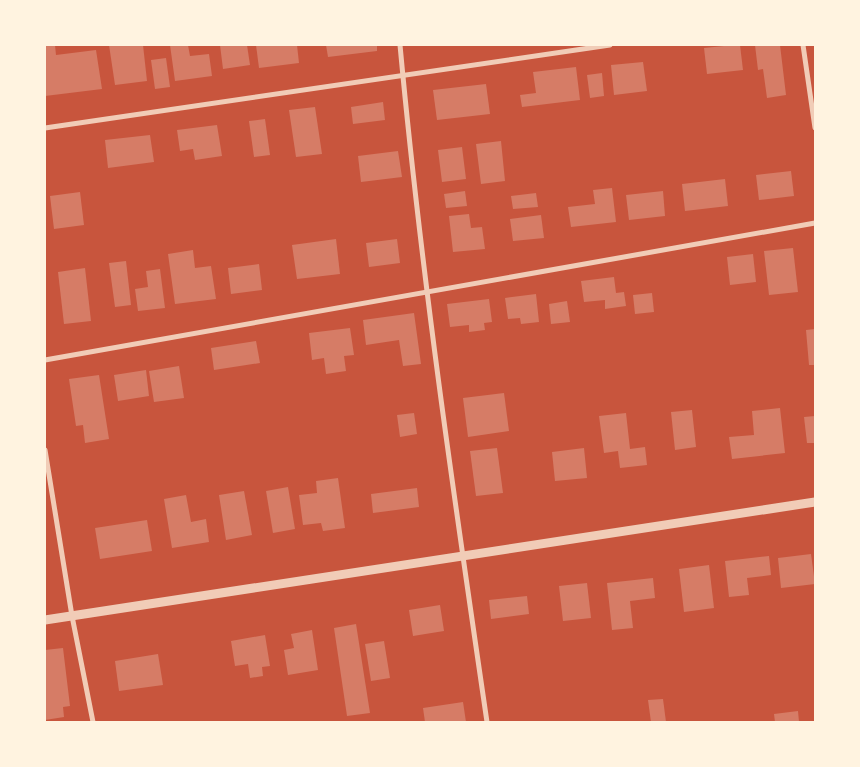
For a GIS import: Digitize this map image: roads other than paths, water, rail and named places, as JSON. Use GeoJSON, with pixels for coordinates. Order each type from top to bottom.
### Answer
{"type":"FeatureCollection","features":[{"type":"Feature","properties":{"kind":"street"},"geometry":{"type":"LineString","coordinates":[[400,45],[427,292],[487,722]]}},
{"type":"Feature","properties":{"kind":"street"},"geometry":{"type":"LineString","coordinates":[[45,128],[610,45]]}},
{"type":"Feature","properties":{"kind":"street"},"geometry":{"type":"LineString","coordinates":[[803,45],[815,128]]}},
{"type":"Feature","properties":{"kind":"street"},"geometry":{"type":"LineString","coordinates":[[45,360],[815,223]]}},
{"type":"Feature","properties":{"kind":"street"},"geometry":{"type":"LineString","coordinates":[[45,450],[72,616],[93,722]]}},
{"type":"Feature","properties":{"kind":"street"},"geometry":{"type":"LineString","coordinates":[[45,620],[815,502]]}}]}
